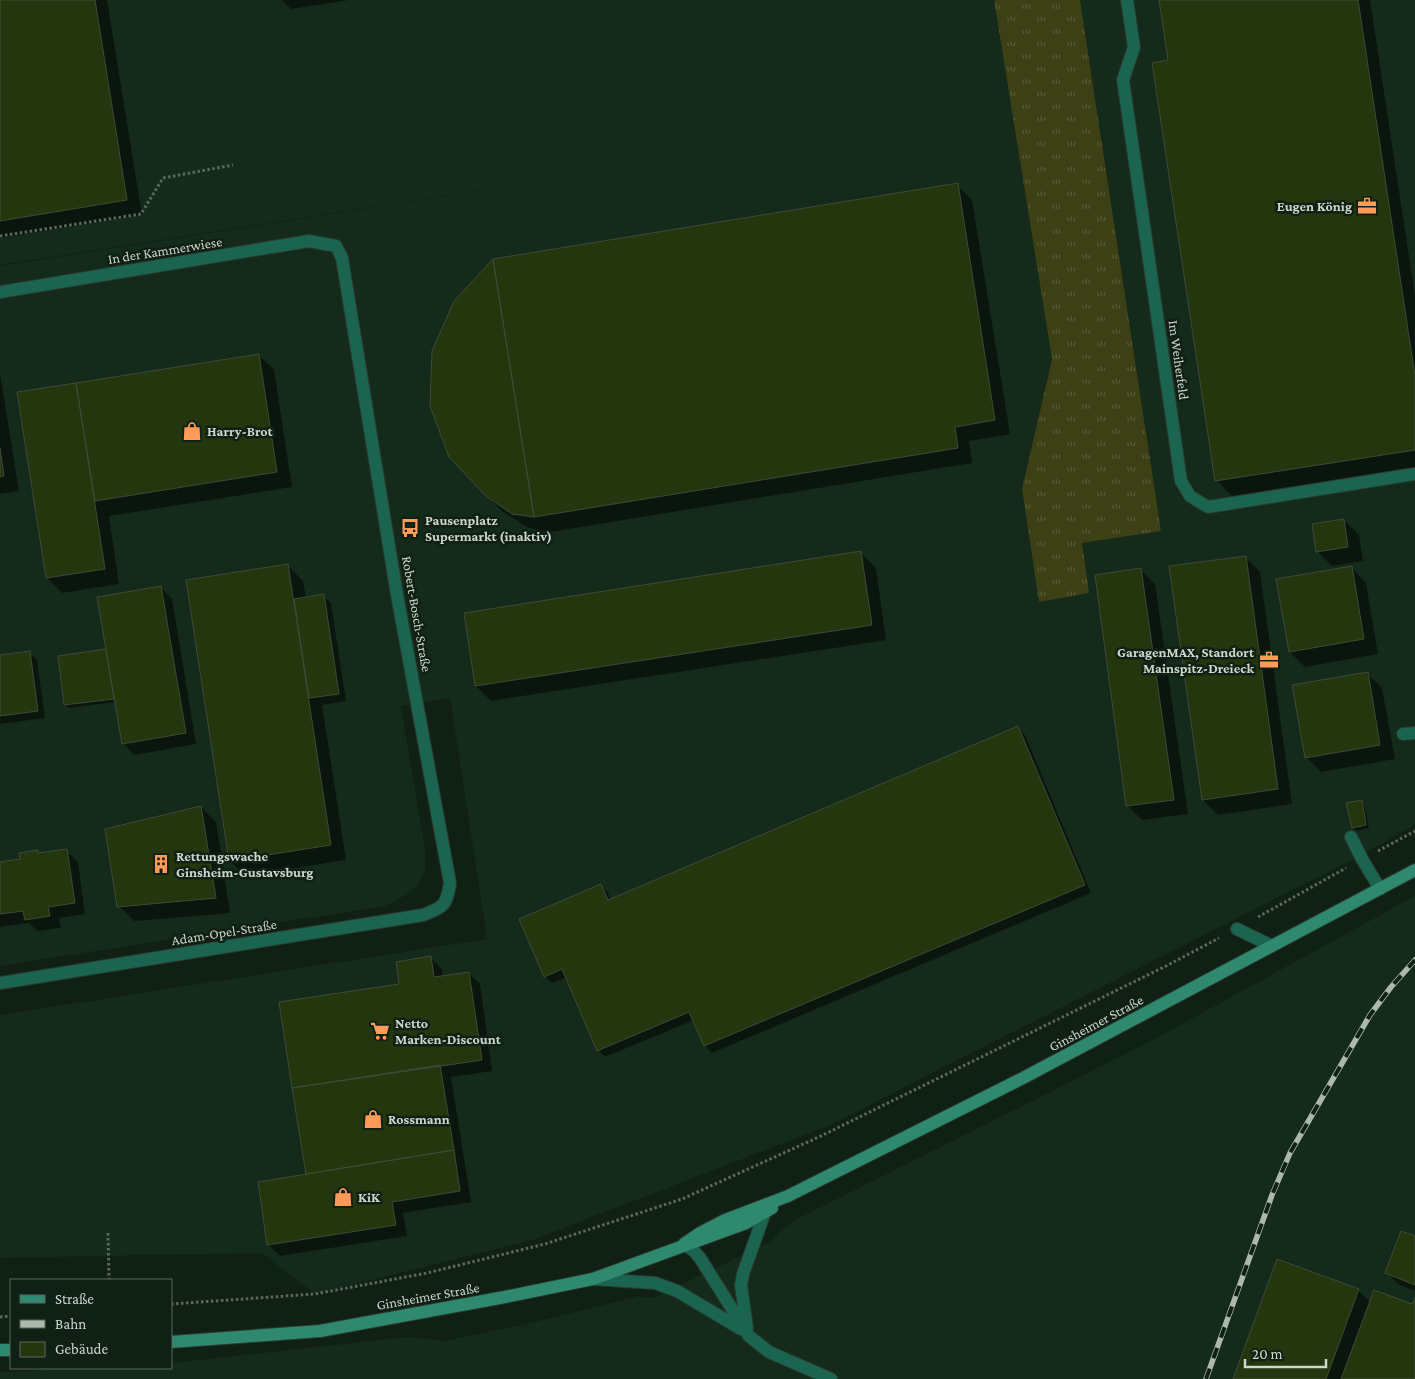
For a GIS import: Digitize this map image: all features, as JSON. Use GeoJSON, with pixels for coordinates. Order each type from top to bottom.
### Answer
{"type":"FeatureCollection","features":[{"type":"Feature","properties":{"kind":"main road","name":"Ginsheimer Straße"},"geometry":{"type":"LineString","coordinates":[[684,1244],[725,1220],[788,1196],[1023,1078],[1415,870]]}},
{"type":"Feature","properties":{"kind":"main road","name":"Ginsheimer Straße"},"geometry":{"type":"LineString","coordinates":[[172,1342],[320,1332],[593,1279],[737,1226],[765,1212],[788,1196]]}},
{"type":"Feature","properties":{"kind":"street","name":"Im Weiherfeld"},"geometry":{"type":"LineString","coordinates":[[1127,0],[1134,47],[1123,80],[1181,482],[1190,496],[1208,507],[1415,474]]}},
{"type":"Feature","properties":{"kind":"street","name":"In der Kammerwiese"},"geometry":{"type":"LineString","coordinates":[[0,292],[309,241],[336,246]]}},
{"type":"Feature","properties":{"kind":"street","name":"Robert-Bosch-Straße"},"geometry":{"type":"LineString","coordinates":[[336,246],[342,258],[398,596],[450,883],[447,900]]}},
{"type":"Feature","properties":{"kind":"street"},"geometry":{"type":"LineString","coordinates":[[1351,837],[1362,860],[1380,888]]}},
{"type":"Feature","properties":{"kind":"street","name":"Adam-Opel-Straße"},"geometry":{"type":"LineString","coordinates":[[0,983],[423,915],[439,908],[447,900]]}},
{"type":"Feature","properties":{"kind":"street"},"geometry":{"type":"LineString","coordinates":[[1236,928],[1272,946]]}},
{"type":"Feature","properties":{"kind":"street"},"geometry":{"type":"LineString","coordinates":[[747,1333],[741,1285],[743,1274],[765,1212]]}},
{"type":"Feature","properties":{"kind":"street"},"geometry":{"type":"LineString","coordinates":[[684,1244],[700,1258],[747,1333]]}},
{"type":"Feature","properties":{"kind":"street"},"geometry":{"type":"LineString","coordinates":[[593,1279],[655,1283],[677,1291],[730,1321],[769,1352],[831,1379]]}},
{"type":"Feature","properties":{"kind":"path"},"geometry":{"type":"LineString","coordinates":[[0,236],[141,214],[163,178],[233,165]]}},
{"type":"Feature","properties":{"kind":"path"},"geometry":{"type":"LineString","coordinates":[[172,1304],[315,1294],[427,1272],[545,1244],[682,1199],[830,1132],[1166,966],[1415,831]]}},
{"type":"Feature","properties":{"kind":"path"},"geometry":{"type":"LineString","coordinates":[[108,1233],[109,1279]]}},
{"type":"Feature","properties":{"kind":"shaded area"},"geometry":{"type":"Polygon","coordinates":[[[0,0],[994,0],[1052,359],[1022,489],[1039,602],[1088,593],[1081,543],[1161,531],[1080,0],[1415,0],[1415,825],[1348,862],[828,1126],[535,1239],[315,1294],[262,1253],[0,1258],[0,1015],[487,939],[450,698],[401,706],[425,849],[425,870],[417,886],[406,895],[385,906],[0,966],[0,266],[610,170],[0,265],[0,0]]]}},
{"type":"Feature","properties":{"kind":"shaded area"},"geometry":{"type":"Polygon","coordinates":[[[1415,896],[1415,1379],[0,1379],[0,1372],[58,1369],[172,1369],[172,1363],[408,1337],[444,1341],[526,1324],[639,1296],[653,1298],[770,1242],[799,1218],[1147,1043],[1415,896]]]}},
{"type":"Feature","properties":{"kind":"green space"},"geometry":{"type":"Polygon","coordinates":[[[994,0],[1080,0],[1161,531],[1082,543],[1089,593],[1039,602],[1022,489],[1052,359],[994,0]]]}},
{"type":"Feature","properties":{"kind":"building"},"geometry":{"type":"Polygon","coordinates":[[[0,0],[95,0],[127,200],[0,221],[0,0]]]}},
{"type":"Feature","properties":{"kind":"building"},"geometry":{"type":"Polygon","coordinates":[[[1159,0],[1358,0],[1415,376],[1415,450],[1215,481],[1152,63],[1168,60],[1159,0]]]}},
{"type":"Feature","properties":{"kind":"building"},"geometry":{"type":"Polygon","coordinates":[[[958,183],[995,420],[955,427],[958,448],[534,517],[493,259],[958,183]]]}},
{"type":"Feature","properties":{"kind":"building"},"geometry":{"type":"Polygon","coordinates":[[[493,259],[534,517],[512,514],[487,497],[449,457],[430,406],[432,351],[454,301],[493,259]]]}},
{"type":"Feature","properties":{"kind":"building"},"geometry":{"type":"Polygon","coordinates":[[[259,354],[277,472],[95,501],[76,383],[259,354]]]}},
{"type":"Feature","properties":{"kind":"building"},"geometry":{"type":"Polygon","coordinates":[[[76,383],[105,569],[46,578],[17,392],[76,383]]]}},
{"type":"Feature","properties":{"kind":"building"},"geometry":{"type":"Polygon","coordinates":[[[0,448],[4,476],[0,477],[0,448]]]}},
{"type":"Feature","properties":{"kind":"building"},"geometry":{"type":"Polygon","coordinates":[[[1344,519],[1348,547],[1316,552],[1312,524],[1344,519]]]}},
{"type":"Feature","properties":{"kind":"building"},"geometry":{"type":"Polygon","coordinates":[[[861,551],[872,625],[475,686],[464,613],[861,551]]]}},
{"type":"Feature","properties":{"kind":"building"},"geometry":{"type":"Polygon","coordinates":[[[1246,556],[1278,789],[1202,800],[1169,566],[1246,556]]]}},
{"type":"Feature","properties":{"kind":"building"},"geometry":{"type":"Polygon","coordinates":[[[288,564],[331,845],[229,861],[186,580],[288,564]]]}},
{"type":"Feature","properties":{"kind":"building"},"geometry":{"type":"Polygon","coordinates":[[[1352,566],[1364,639],[1289,652],[1276,579],[1352,566]]]}},
{"type":"Feature","properties":{"kind":"building"},"geometry":{"type":"Polygon","coordinates":[[[1141,568],[1174,800],[1126,806],[1095,575],[1141,568]]]}},
{"type":"Feature","properties":{"kind":"building"},"geometry":{"type":"Polygon","coordinates":[[[161,586],[186,733],[122,744],[97,597],[161,586]]]}},
{"type":"Feature","properties":{"kind":"building"},"geometry":{"type":"Polygon","coordinates":[[[324,594],[339,694],[309,698],[294,599],[324,594]]]}},
{"type":"Feature","properties":{"kind":"building"},"geometry":{"type":"Polygon","coordinates":[[[106,649],[114,699],[64,705],[58,656],[106,649]]]}},
{"type":"Feature","properties":{"kind":"building"},"geometry":{"type":"Polygon","coordinates":[[[30,651],[38,711],[0,716],[0,655],[30,651]]]}},
{"type":"Feature","properties":{"kind":"building"},"geometry":{"type":"Polygon","coordinates":[[[1368,672],[1380,745],[1305,758],[1292,685],[1368,672]]]}},
{"type":"Feature","properties":{"kind":"building"},"geometry":{"type":"Polygon","coordinates":[[[1018,726],[1085,885],[704,1046],[689,1012],[597,1051],[562,969],[544,977],[519,919],[601,884],[608,900],[1018,726]]]}},
{"type":"Feature","properties":{"kind":"building"},"geometry":{"type":"Polygon","coordinates":[[[1362,800],[1366,825],[1352,828],[1346,803],[1362,800]]]}},
{"type":"Feature","properties":{"kind":"building","name":"Rettungswache Ginsheim-Gustavsburg"},"geometry":{"type":"Polygon","coordinates":[[[201,806],[216,898],[117,907],[105,829],[201,806]]]}},
{"type":"Feature","properties":{"kind":"building"},"geometry":{"type":"Polygon","coordinates":[[[67,849],[75,903],[48,907],[50,916],[25,920],[23,911],[0,914],[0,862],[20,859],[19,853],[38,850],[38,853],[67,849]]]}},
{"type":"Feature","properties":{"kind":"building","name":"Netto Marken-Discount"},"geometry":{"type":"Polygon","coordinates":[[[431,956],[434,977],[469,972],[482,1060],[292,1088],[279,1002],[399,984],[396,962],[431,956]]]}},
{"type":"Feature","properties":{"kind":"building","name":"Rossmann"},"geometry":{"type":"Polygon","coordinates":[[[440,1065],[454,1150],[306,1174],[292,1088],[440,1065]]]}},
{"type":"Feature","properties":{"kind":"building","name":"KiK"},"geometry":{"type":"Polygon","coordinates":[[[454,1150],[460,1191],[392,1202],[396,1225],[267,1245],[258,1182],[454,1150]]]}},
{"type":"Feature","properties":{"kind":"building"},"geometry":{"type":"Polygon","coordinates":[[[1401,1231],[1415,1236],[1415,1285],[1385,1273],[1401,1231]]]}},
{"type":"Feature","properties":{"kind":"building"},"geometry":{"type":"Polygon","coordinates":[[[1277,1259],[1359,1289],[1326,1379],[1233,1379],[1277,1259]]]}},
{"type":"Feature","properties":{"kind":"building"},"geometry":{"type":"Polygon","coordinates":[[[1374,1290],[1412,1304],[1415,1297],[1415,1379],[1341,1379],[1374,1290]]]}},
{"type":"Feature","properties":{"kind":"railway"},"geometry":{"type":"LineString","coordinates":[[1206,1379],[1272,1195],[1290,1153],[1370,1015],[1415,960]]}},
{"type":"Feature","properties":{"kind":"place","name":"Eugen König"},"geometry":{"type":"Point","coordinates":[1367,206]}},
{"type":"Feature","properties":{"kind":"place","name":"Harry-Brot"},"geometry":{"type":"Point","coordinates":[192,431]}},
{"type":"Feature","properties":{"kind":"place","name":"Pausenplatz Supermarkt (inaktiv)"},"geometry":{"type":"Point","coordinates":[410,528]}},
{"type":"Feature","properties":{"kind":"place","name":"GaragenMAX, Standort Mainspitz-Dreieck"},"geometry":{"type":"Point","coordinates":[1269,660]}},
{"type":"Feature","properties":{"kind":"place","name":"Rettungswache Ginsheim-Gustavsburg"},"geometry":{"type":"Point","coordinates":[161,864]}},
{"type":"Feature","properties":{"kind":"place","name":"Netto Marken-Discount"},"geometry":{"type":"Point","coordinates":[380,1031]}},
{"type":"Feature","properties":{"kind":"place","name":"Rossmann"},"geometry":{"type":"Point","coordinates":[373,1119]}},
{"type":"Feature","properties":{"kind":"place","name":"KiK"},"geometry":{"type":"Point","coordinates":[343,1197]}}]}
